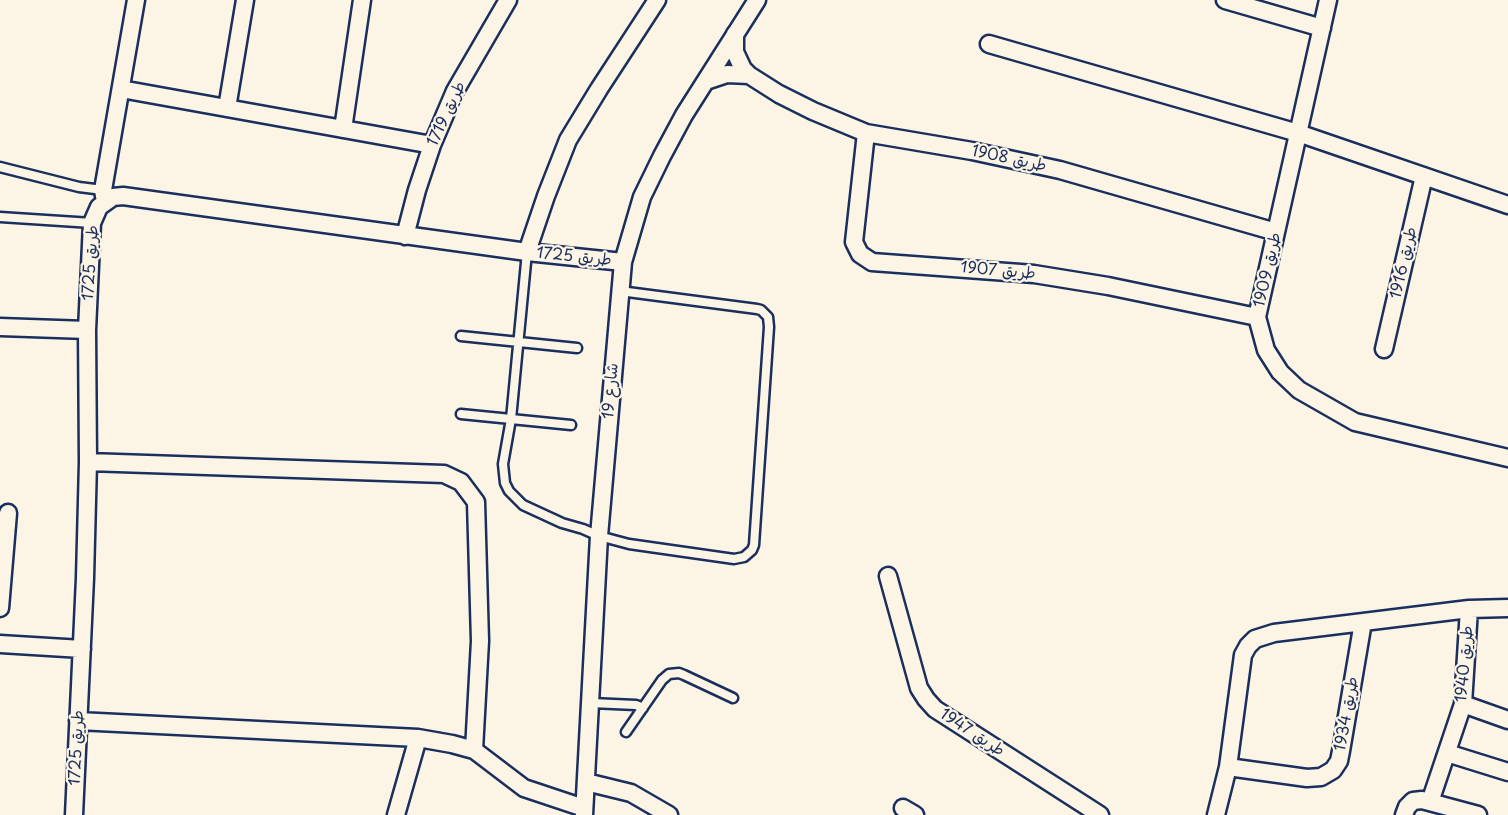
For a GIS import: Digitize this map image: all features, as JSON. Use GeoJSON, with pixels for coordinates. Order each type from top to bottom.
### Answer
{"type":"FeatureCollection","features":[{"type":"Feature","properties":{"kind":"street"},"geometry":{"type":"LineString","coordinates":[[104,196],[136,0]]}},
{"type":"Feature","properties":{"kind":"street"},"geometry":{"type":"LineString","coordinates":[[227,108],[245,0]]}},
{"type":"Feature","properties":{"kind":"street"},"geometry":{"type":"LineString","coordinates":[[343,129],[362,0]]}},
{"type":"Feature","properties":{"kind":"street","name":"طريق 1719"},"geometry":{"type":"LineString","coordinates":[[405,236],[432,145],[455,91],[508,0]]}},
{"type":"Feature","properties":{"kind":"street"},"geometry":{"type":"LineString","coordinates":[[527,252],[568,140],[598,89],[657,0]]}},
{"type":"Feature","properties":{"kind":"street","name":"شارع 19"},"geometry":{"type":"LineString","coordinates":[[584,811],[599,536],[623,262],[642,197],[684,115],[757,0]]}},
{"type":"Feature","properties":{"kind":"street","name":"طريق 1909"},"geometry":{"type":"LineString","coordinates":[[1328,0],[1257,317],[1266,350],[1280,372],[1299,390],[1354,422],[1508,458]]}},
{"type":"Feature","properties":{"kind":"street"},"geometry":{"type":"LineString","coordinates":[[1233,1],[1322,28]]}},
{"type":"Feature","properties":{"kind":"street"},"geometry":{"type":"LineString","coordinates":[[735,34],[735,52],[742,69],[749,75]]}},
{"type":"Feature","properties":{"kind":"street"},"geometry":{"type":"LineString","coordinates":[[989,44],[1298,133],[1508,205]]}},
{"type":"Feature","properties":{"kind":"street"},"geometry":{"type":"LineString","coordinates":[[706,81],[726,74],[749,75]]}},
{"type":"Feature","properties":{"kind":"street","name":"طريق 1908"},"geometry":{"type":"LineString","coordinates":[[749,75],[813,111],[866,133],[972,151],[1060,170],[1276,232]]}},
{"type":"Feature","properties":{"kind":"street"},"geometry":{"type":"LineString","coordinates":[[121,89],[432,145]]}},
{"type":"Feature","properties":{"kind":"street","name":"طريق 1907"},"geometry":{"type":"LineString","coordinates":[[866,133],[854,242],[860,254],[872,262],[1043,275],[1257,317]]}},
{"type":"Feature","properties":{"kind":"street","name":"طريق 1916"},"geometry":{"type":"LineString","coordinates":[[1384,349],[1424,176]]}},
{"type":"Feature","properties":{"kind":"street","name":"طريق 1725"},"geometry":{"type":"LineString","coordinates":[[74,815],[88,462],[87,330],[92,223],[94,214],[104,196],[132,197],[405,236],[623,262]]}},
{"type":"Feature","properties":{"kind":"street"},"geometry":{"type":"LineString","coordinates":[[0,327],[87,330]]}},
{"type":"Feature","properties":{"kind":"street"},"geometry":{"type":"LineString","coordinates":[[88,462],[444,474],[461,482],[476,502],[480,622],[474,750]]}},
{"type":"Feature","properties":{"kind":"street"},"geometry":{"type":"LineString","coordinates":[[0,608],[8,513]]}},
{"type":"Feature","properties":{"kind":"street","name":"طريق 1947"},"geometry":{"type":"LineString","coordinates":[[888,576],[919,688],[926,699],[935,709],[1100,815]]}},
{"type":"Feature","properties":{"kind":"street"},"geometry":{"type":"LineString","coordinates":[[1216,815],[1228,767],[1241,666],[1248,646],[1255,639],[1274,633],[1469,609],[1508,608]]}},
{"type":"Feature","properties":{"kind":"street","name":"طريق 1940"},"geometry":{"type":"LineString","coordinates":[[1430,802],[1463,704],[1469,609]]}},
{"type":"Feature","properties":{"kind":"street","name":"طريق 1934"},"geometry":{"type":"LineString","coordinates":[[1228,767],[1307,778],[1321,777],[1333,770],[1339,761],[1341,752],[1363,622]]}},
{"type":"Feature","properties":{"kind":"street"},"geometry":{"type":"LineString","coordinates":[[0,644],[82,649]]}},
{"type":"Feature","properties":{"kind":"street"},"geometry":{"type":"LineString","coordinates":[[1463,704],[1508,720]]}},
{"type":"Feature","properties":{"kind":"street"},"geometry":{"type":"LineString","coordinates":[[78,721],[417,738],[452,744],[474,750],[524,788],[584,811]]}},
{"type":"Feature","properties":{"kind":"street"},"geometry":{"type":"LineString","coordinates":[[396,815],[417,738]]}},
{"type":"Feature","properties":{"kind":"street"},"geometry":{"type":"LineString","coordinates":[[1447,753],[1508,772]]}},
{"type":"Feature","properties":{"kind":"street"},"geometry":{"type":"LineString","coordinates":[[586,782],[631,793],[669,815]]}},
{"type":"Feature","properties":{"kind":"street"},"geometry":{"type":"LineString","coordinates":[[1404,815],[1407,807],[1413,801],[1422,800],[1478,815]]}},
{"type":"Feature","properties":{"kind":"lane"},"geometry":{"type":"LineString","coordinates":[[0,167],[79,187],[104,196]]}},
{"type":"Feature","properties":{"kind":"lane"},"geometry":{"type":"LineString","coordinates":[[0,217],[92,223]]}},
{"type":"Feature","properties":{"kind":"lane"},"geometry":{"type":"LineString","coordinates":[[527,252],[511,419],[503,464],[505,483],[509,491],[523,505],[562,523],[599,536],[629,544],[734,559],[744,557],[754,545],[768,317],[757,309],[619,291]]}},
{"type":"Feature","properties":{"kind":"lane"},"geometry":{"type":"LineString","coordinates":[[461,336],[577,348]]}},
{"type":"Feature","properties":{"kind":"lane"},"geometry":{"type":"LineString","coordinates":[[461,414],[572,425]]}},
{"type":"Feature","properties":{"kind":"lane"},"geometry":{"type":"LineString","coordinates":[[626,732],[662,680],[673,673],[684,675],[733,698]]}},
{"type":"Feature","properties":{"kind":"lane"},"geometry":{"type":"LineString","coordinates":[[591,703],[636,705],[643,708]]}}]}
